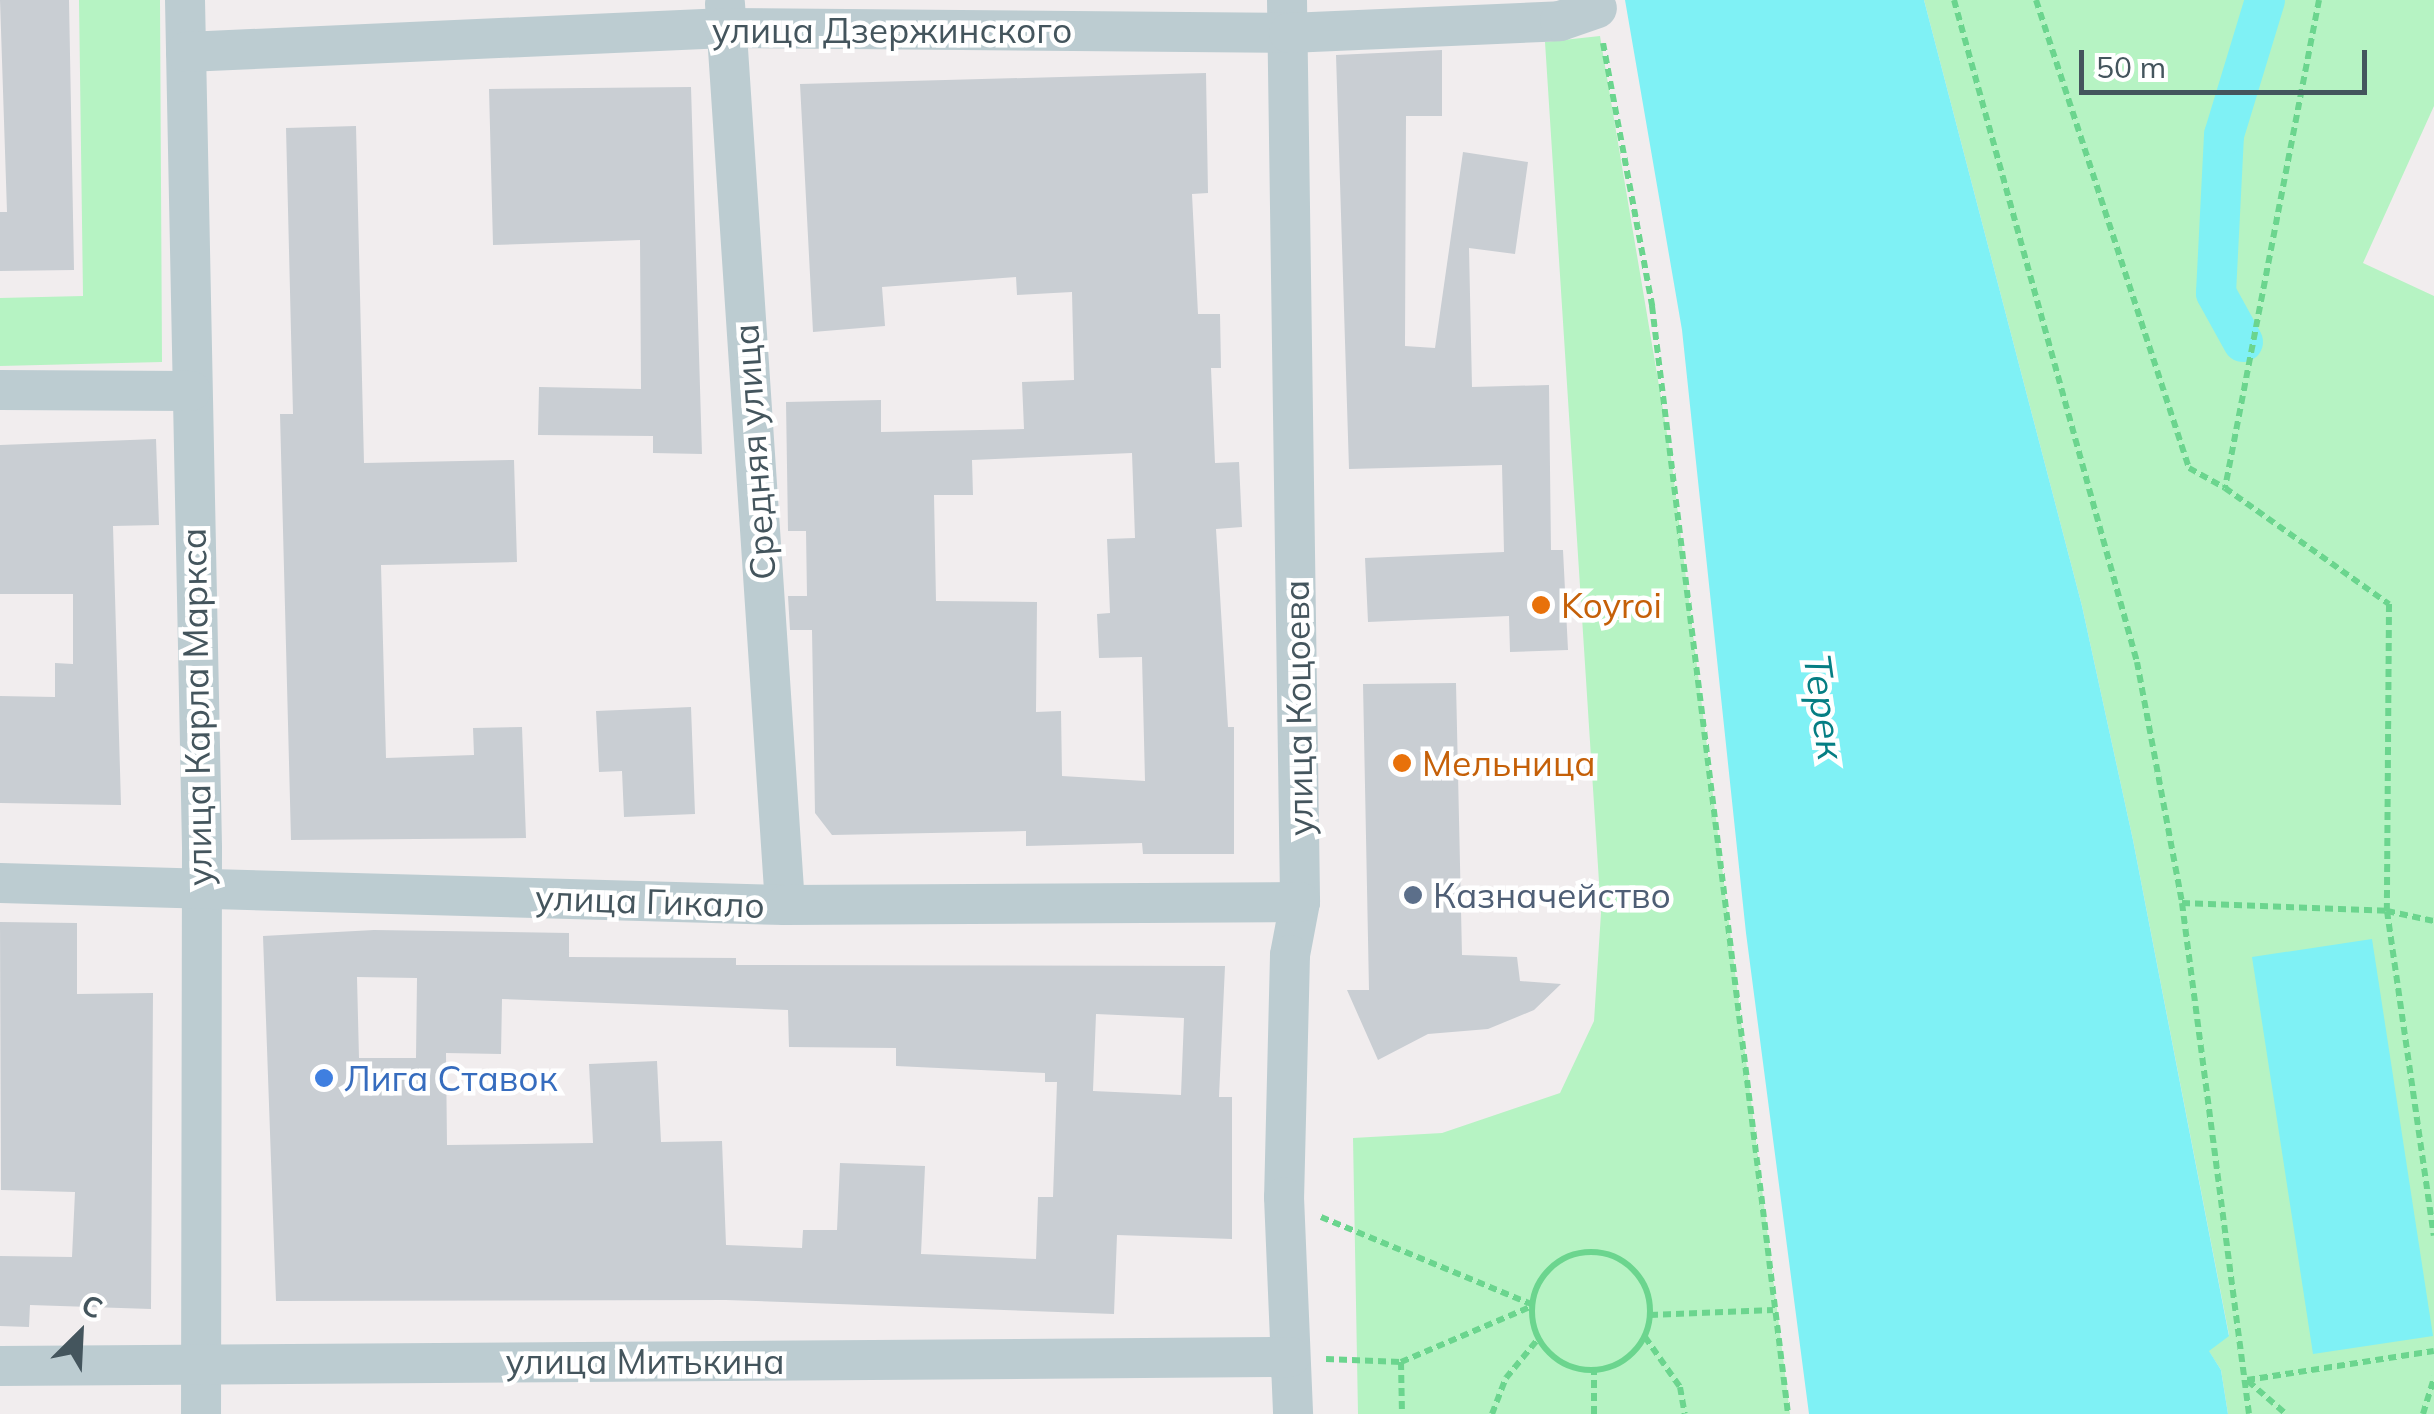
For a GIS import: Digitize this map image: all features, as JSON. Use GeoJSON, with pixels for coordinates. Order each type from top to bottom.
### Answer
{"type":"FeatureCollection","features":[{"type":"Feature","properties":{"kind":"street","name":"улица Карла Маркса"},"geometry":{"type":"LineString","coordinates":[[185,0],[200,886],[201,1414]]}},
{"type":"Feature","properties":{"kind":"street","name":"улица Дзержинского"},"geometry":{"type":"LineString","coordinates":[[186,52],[725,14],[1560,21],[1597,8]]}},
{"type":"Feature","properties":{"kind":"street","name":"Средняя улица"},"geometry":{"type":"LineString","coordinates":[[725,14],[785,904]]}},
{"type":"Feature","properties":{"kind":"street","name":"улица Коцоева"},"geometry":{"type":"LineString","coordinates":[[1288,16],[1300,902],[1290,954],[1284,1197],[1294,1414]]}},
{"type":"Feature","properties":{"kind":"street"},"geometry":{"type":"LineString","coordinates":[[0,390],[191,391]]}},
{"type":"Feature","properties":{"kind":"street","name":"улица Гикало"},"geometry":{"type":"LineString","coordinates":[[0,883],[785,904],[1300,902]]}},
{"type":"Feature","properties":{"kind":"street","name":"улица Митькина"},"geometry":{"type":"LineString","coordinates":[[0,1366],[1290,1357]]}},
{"type":"Feature","properties":{"kind":"path"},"geometry":{"type":"LineString","coordinates":[[1954,0],[2137,662],[2182,903],[2248,1380],[2249,1414]]}},
{"type":"Feature","properties":{"kind":"path"},"geometry":{"type":"LineString","coordinates":[[2036,0],[2189,468],[2224,488],[2389,604],[2387,911],[2434,1236]]}},
{"type":"Feature","properties":{"kind":"path"},"geometry":{"type":"LineString","coordinates":[[2224,488],[2319,0]]}},
{"type":"Feature","properties":{"kind":"path"},"geometry":{"type":"LineString","coordinates":[[1597,8],[1652,306],[1788,1414]]}},
{"type":"Feature","properties":{"kind":"path"},"geometry":{"type":"LineString","coordinates":[[2182,903],[2387,911],[2434,921]]}},
{"type":"Feature","properties":{"kind":"path"},"geometry":{"type":"LineString","coordinates":[[1284,1197],[1357,1236],[1533,1305]]}},
{"type":"Feature","properties":{"kind":"path"},"geometry":{"type":"LineString","coordinates":[[1591,1252],[1634,1271],[1650,1315],[1644,1337],[1623,1360],[1594,1371],[1554,1358],[1538,1339],[1533,1305],[1549,1268],[1591,1252]]}},
{"type":"Feature","properties":{"kind":"path"},"geometry":{"type":"LineString","coordinates":[[1290,1357],[1401,1362],[1533,1305]]}},
{"type":"Feature","properties":{"kind":"path"},"geometry":{"type":"LineString","coordinates":[[1650,1315],[1773,1310]]}},
{"type":"Feature","properties":{"kind":"path"},"geometry":{"type":"LineString","coordinates":[[1644,1337],[1680,1387],[1685,1414]]}},
{"type":"Feature","properties":{"kind":"path"},"geometry":{"type":"LineString","coordinates":[[1492,1414],[1506,1378],[1538,1339]]}},
{"type":"Feature","properties":{"kind":"path"},"geometry":{"type":"LineString","coordinates":[[2248,1380],[2434,1351]]}},
{"type":"Feature","properties":{"kind":"path"},"geometry":{"type":"LineString","coordinates":[[1401,1362],[1402,1414]]}},
{"type":"Feature","properties":{"kind":"path"},"geometry":{"type":"LineString","coordinates":[[1594,1371],[1594,1414]]}},
{"type":"Feature","properties":{"kind":"path"},"geometry":{"type":"LineString","coordinates":[[2423,1414],[2434,1377]]}},
{"type":"Feature","properties":{"kind":"path"},"geometry":{"type":"LineString","coordinates":[[2248,1380],[2286,1414]]}},
{"type":"Feature","properties":{"kind":"green space"},"geometry":{"type":"Polygon","coordinates":[[[79,0],[160,0],[162,362],[0,366],[0,298],[83,296],[79,0]]]}},
{"type":"Feature","properties":{"kind":"green space"},"geometry":{"type":"Polygon","coordinates":[[[1924,0],[2434,0],[2434,106],[2363,263],[2434,296],[2434,1414],[2228,1414],[2221,1370],[2208,1350],[2229,1335],[2133,840],[2082,606],[1924,0]]]}},
{"type":"Feature","properties":{"kind":"green space"},"geometry":{"type":"Polygon","coordinates":[[[1600,36],[1671,457],[1790,1414],[1358,1414],[1353,1138],[1442,1133],[1560,1093],[1594,1021],[1601,913],[1545,42],[1600,36]]]}},
{"type":"Feature","properties":{"kind":"water","name":"Терек"},"geometry":{"type":"Polygon","coordinates":[[[1625,0],[1924,0],[2082,606],[2133,840],[2229,1336],[2209,1351],[2221,1370],[2228,1414],[1809,1414],[1746,933],[1682,330],[1625,0]]]}},
{"type":"Feature","properties":{"kind":"water"},"geometry":{"type":"Polygon","coordinates":[[[2372,939],[2433,1336],[2313,1354],[2252,957],[2372,939]]]}},
{"type":"Feature","properties":{"kind":"building"},"geometry":{"type":"Polygon","coordinates":[[[0,0],[69,0],[74,270],[0,271],[0,212],[7,212],[0,0]]]}},
{"type":"Feature","properties":{"kind":"building"},"geometry":{"type":"Polygon","coordinates":[[[1442,50],[1442,116],[1406,116],[1405,346],[1435,348],[1463,152],[1528,162],[1515,254],[1469,248],[1472,387],[1549,385],[1551,550],[1563,550],[1568,650],[1510,652],[1509,616],[1368,622],[1365,558],[1504,552],[1502,465],[1349,469],[1336,55],[1442,50]]]}},
{"type":"Feature","properties":{"kind":"building"},"geometry":{"type":"Polygon","coordinates":[[[1206,73],[1208,193],[1192,194],[1198,314],[1220,314],[1221,368],[1211,368],[1215,463],[1239,462],[1242,527],[1216,529],[1228,727],[1234,727],[1234,854],[1143,854],[1142,843],[1026,846],[1026,831],[832,835],[815,813],[812,630],[790,630],[788,596],[807,596],[806,531],[788,531],[786,402],[881,400],[881,432],[1024,429],[1022,382],[1074,380],[1072,292],[1017,295],[1016,277],[882,287],[885,326],[813,332],[800,84],[1206,73]],[[1132,453],[972,460],[973,495],[934,495],[936,601],[1037,602],[1036,712],[1061,711],[1062,776],[1145,781],[1142,657],[1099,658],[1097,614],[1110,613],[1107,539],[1135,538],[1132,453]]]}},
{"type":"Feature","properties":{"kind":"building"},"geometry":{"type":"Polygon","coordinates":[[[691,87],[702,454],[653,453],[653,436],[538,435],[539,387],[641,389],[640,240],[493,245],[489,89],[691,87]]]}},
{"type":"Feature","properties":{"kind":"building"},"geometry":{"type":"Polygon","coordinates":[[[356,126],[364,463],[514,460],[517,562],[381,565],[386,758],[474,755],[473,728],[522,727],[526,838],[291,840],[280,414],[293,414],[286,128],[356,126]]]}},
{"type":"Feature","properties":{"kind":"building"},"geometry":{"type":"Polygon","coordinates":[[[156,439],[159,525],[113,526],[121,805],[0,803],[0,696],[55,697],[55,663],[73,664],[73,594],[0,594],[0,445],[156,439]]]}},
{"type":"Feature","properties":{"kind":"building","name":"Казначейство"},"geometry":{"type":"Polygon","coordinates":[[[1456,683],[1462,955],[1517,957],[1520,981],[1561,984],[1534,1010],[1488,1029],[1428,1034],[1378,1060],[1347,990],[1369,990],[1363,684],[1456,683]]]}},
{"type":"Feature","properties":{"kind":"building"},"geometry":{"type":"Polygon","coordinates":[[[691,707],[695,814],[624,817],[622,771],[599,772],[596,711],[691,707]]]}},
{"type":"Feature","properties":{"kind":"building"},"geometry":{"type":"Polygon","coordinates":[[[0,922],[77,923],[77,994],[153,993],[151,1309],[30,1305],[29,1327],[0,1326],[0,1256],[72,1257],[75,1192],[1,1190],[0,922]]]}},
{"type":"Feature","properties":{"kind":"building"},"geometry":{"type":"Polygon","coordinates":[[[374,930],[569,933],[569,957],[736,958],[736,965],[1225,966],[1219,1097],[1232,1097],[1232,1239],[1117,1235],[1114,1314],[726,1300],[276,1301],[263,936],[374,930]],[[357,977],[359,1058],[416,1058],[417,978],[357,977]],[[502,999],[501,1054],[446,1053],[447,1145],[593,1143],[589,1064],[657,1061],[661,1142],[722,1141],[726,1245],[802,1248],[803,1230],[837,1230],[840,1163],[925,1166],[921,1254],[1036,1259],[1038,1197],[1053,1197],[1057,1082],[1045,1082],[1045,1073],[896,1066],[896,1048],[789,1047],[788,1010],[502,999]],[[1096,1014],[1093,1091],[1181,1095],[1184,1018],[1096,1014]]]}},
{"type":"Feature","properties":{"kind":"waterway"},"geometry":{"type":"LineString","coordinates":[[2243,342],[2216,293],[2224,135],[2265,0]]}},
{"type":"Feature","properties":{"kind":"place","name":"Koyroi"},"geometry":{"type":"Point","coordinates":[1541,605]}},
{"type":"Feature","properties":{"kind":"place","name":"Мельница"},"geometry":{"type":"Point","coordinates":[1402,763]}},
{"type":"Feature","properties":{"kind":"place","name":"Казначейство"},"geometry":{"type":"Point","coordinates":[1413,895]}},
{"type":"Feature","properties":{"kind":"place","name":"Лига Ставок"},"geometry":{"type":"Point","coordinates":[324,1078]}}]}
